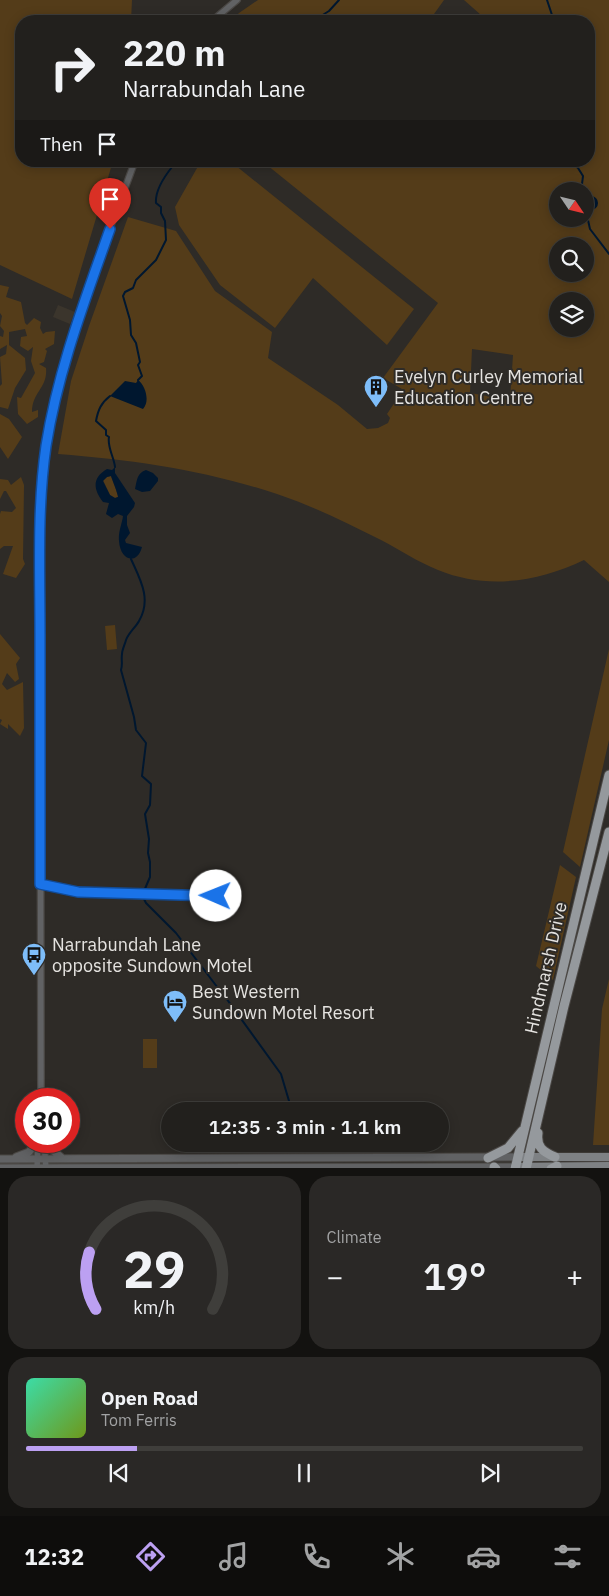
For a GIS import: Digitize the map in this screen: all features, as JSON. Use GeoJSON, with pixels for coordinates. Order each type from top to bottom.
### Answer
{"type":"FeatureCollection","features":[{"type":"Feature","properties":{"kind":"main road","name":"Hindmarsh Drive"},"geometry":{"type":"LineString","coordinates":[[515,1168],[609,775]]}},
{"type":"Feature","properties":{"kind":"main road","name":"Hindmarsh Drive"},"geometry":{"type":"LineString","coordinates":[[527,1168],[609,832]]}},
{"type":"Feature","properties":{"kind":"main road"},"geometry":{"type":"LineString","coordinates":[[584,878],[596,880]]}},
{"type":"Feature","properties":{"kind":"main road"},"geometry":{"type":"LineString","coordinates":[[542,1101],[537,1142],[554,1164]]}},
{"type":"Feature","properties":{"kind":"main road"},"geometry":{"type":"LineString","coordinates":[[488,1158],[504,1151],[512,1144],[526,1123]]}},
{"type":"Feature","properties":{"kind":"main road"},"geometry":{"type":"LineString","coordinates":[[518,1157],[529,1157],[554,1164],[609,1166]]}},
{"type":"Feature","properties":{"kind":"main road"},"geometry":{"type":"LineString","coordinates":[[515,1168],[609,1157]]}},
{"type":"Feature","properties":{"kind":"street"},"geometry":{"type":"LineString","coordinates":[[219,15],[237,0]]}},
{"type":"Feature","properties":{"kind":"street"},"geometry":{"type":"LineString","coordinates":[[41,1088],[40,541],[46,446],[53,408],[70,346],[133,167]]}},
{"type":"Feature","properties":{"kind":"street"},"geometry":{"type":"LineString","coordinates":[[40,884],[78,892],[216,896]]}},
{"type":"Feature","properties":{"kind":"street"},"geometry":{"type":"LineString","coordinates":[[13,1158],[26,1153]]}},
{"type":"Feature","properties":{"kind":"street"},"geometry":{"type":"LineString","coordinates":[[42,1153],[46,1168]]}},
{"type":"Feature","properties":{"kind":"street"},"geometry":{"type":"LineString","coordinates":[[55,1153],[62,1158]]}},
{"type":"Feature","properties":{"kind":"street"},"geometry":{"type":"LineString","coordinates":[[0,1159],[518,1157]]}},
{"type":"Feature","properties":{"kind":"street"},"geometry":{"type":"LineString","coordinates":[[391,1158],[391,1167]]}},
{"type":"Feature","properties":{"kind":"street"},"geometry":{"type":"LineString","coordinates":[[407,1158],[407,1168]]}},
{"type":"Feature","properties":{"kind":"street"},"geometry":{"type":"LineString","coordinates":[[37,1168],[42,1159]]}},
{"type":"Feature","properties":{"kind":"street"},"geometry":{"type":"LineString","coordinates":[[0,1168],[515,1168]]}},
{"type":"Feature","properties":{"kind":"shaded area"},"geometry":{"type":"Polygon","coordinates":[[[0,0],[132,0],[131,15],[15,15],[15,167],[111,167],[72,299],[0,265],[0,0]]]}},
{"type":"Feature","properties":{"kind":"shaded area"},"geometry":{"type":"Polygon","coordinates":[[[258,0],[444,0],[433,15],[237,15],[258,0]]]}},
{"type":"Feature","properties":{"kind":"shaded area"},"geometry":{"type":"Polygon","coordinates":[[[464,0],[609,0],[609,582],[584,560],[549,574],[512,581],[475,580],[456,576],[416,560],[381,540],[317,509],[277,494],[223,478],[169,467],[114,459],[58,454],[71,381],[128,217],[176,231],[215,291],[272,332],[268,358],[338,405],[367,429],[378,428],[388,423],[390,418],[387,414],[402,389],[383,378],[438,303],[269,167],[595,167],[595,15],[481,15],[464,0]],[[472,349],[470,393],[510,400],[513,355],[472,349]]]}},
{"type":"Feature","properties":{"kind":"shaded area"},"geometry":{"type":"Polygon","coordinates":[[[198,167],[237,167],[414,309],[387,345],[313,278],[275,328],[220,285],[179,225],[175,207],[198,167]]]}},
{"type":"Feature","properties":{"kind":"shaded area"},"geometry":{"type":"Polygon","coordinates":[[[0,285],[9,287],[6,297],[21,302],[27,325],[34,318],[41,322],[40,328],[43,334],[55,331],[54,344],[45,349],[47,351],[44,362],[39,364],[46,368],[46,375],[33,405],[32,412],[38,410],[38,417],[27,424],[18,414],[17,397],[21,398],[35,373],[31,361],[33,347],[28,351],[20,346],[21,337],[27,336],[25,329],[9,332],[9,345],[25,358],[26,370],[15,388],[8,409],[0,407],[0,386],[2,384],[0,357],[6,354],[7,345],[0,349],[0,336],[3,337],[4,331],[0,326],[2,316],[0,313],[0,285]]]}},
{"type":"Feature","properties":{"kind":"shaded area"},"geometry":{"type":"Polygon","coordinates":[[[58,305],[75,312],[70,324],[53,317],[58,305]]]}},
{"type":"Feature","properties":{"kind":"shaded area"},"geometry":{"type":"Polygon","coordinates":[[[0,414],[9,419],[22,437],[8,459],[0,447],[0,414]]]}},
{"type":"Feature","properties":{"kind":"shaded area"},"geometry":{"type":"Polygon","coordinates":[[[111,476],[118,495],[115,498],[110,495],[103,480],[111,476]]]}},
{"type":"Feature","properties":{"kind":"shaded area"},"geometry":{"type":"Polygon","coordinates":[[[21,477],[24,485],[23,559],[25,564],[16,578],[3,574],[13,546],[4,546],[0,549],[0,514],[1,511],[12,512],[16,508],[6,491],[4,491],[0,499],[0,479],[8,480],[11,485],[21,477]]]}},
{"type":"Feature","properties":{"kind":"shaded area"},"geometry":{"type":"Polygon","coordinates":[[[115,625],[117,649],[107,650],[105,626],[115,625]]]}},
{"type":"Feature","properties":{"kind":"shaded area"},"geometry":{"type":"Polygon","coordinates":[[[0,634],[20,658],[16,664],[19,679],[15,682],[7,673],[2,684],[7,690],[23,682],[24,728],[20,736],[8,724],[8,729],[0,724],[2,720],[0,719],[0,634]]]}},
{"type":"Feature","properties":{"kind":"shaded area"},"geometry":{"type":"Polygon","coordinates":[[[609,649],[609,740],[580,867],[563,852],[609,649]]]}},
{"type":"Feature","properties":{"kind":"shaded area"},"geometry":{"type":"Polygon","coordinates":[[[560,865],[576,877],[553,980],[536,966],[560,865]]]}},
{"type":"Feature","properties":{"kind":"shaded area"},"geometry":{"type":"Polygon","coordinates":[[[609,979],[609,1145],[593,1145],[602,1009],[609,979]]]}},
{"type":"Feature","properties":{"kind":"shaded area"},"geometry":{"type":"Polygon","coordinates":[[[143,1039],[157,1039],[157,1068],[143,1068],[143,1039]]]}},
{"type":"Feature","properties":{"kind":"water"},"geometry":{"type":"Polygon","coordinates":[[[594,197],[597,200],[597,206],[594,209],[594,197]]]}},
{"type":"Feature","properties":{"kind":"water"},"geometry":{"type":"Polygon","coordinates":[[[138,380],[143,386],[147,398],[143,409],[110,396],[125,381],[136,383],[138,380]]]}},
{"type":"Feature","properties":{"kind":"water"},"geometry":{"type":"Polygon","coordinates":[[[115,467],[115,473],[135,503],[127,516],[127,525],[130,533],[125,540],[126,543],[142,547],[140,553],[133,558],[125,556],[120,547],[119,534],[123,516],[118,514],[112,518],[106,514],[109,503],[103,502],[97,493],[96,484],[99,476],[107,469],[112,470],[115,467]],[[111,476],[103,481],[110,495],[115,498],[118,495],[111,476]]]}},
{"type":"Feature","properties":{"kind":"water"},"geometry":{"type":"Polygon","coordinates":[[[146,470],[153,473],[158,478],[158,481],[150,491],[142,492],[135,489],[139,475],[146,470]]]}},
{"type":"Feature","properties":{"kind":"waterway"},"geometry":{"type":"LineString","coordinates":[[323,15],[339,0]]}},
{"type":"Feature","properties":{"kind":"waterway"},"geometry":{"type":"LineString","coordinates":[[547,0],[552,15]]}},
{"type":"Feature","properties":{"kind":"waterway"},"geometry":{"type":"LineString","coordinates":[[138,380],[142,376],[138,365],[140,362],[136,343],[131,335],[130,320],[123,296],[125,292],[133,288],[136,280],[156,260],[166,240],[165,221],[161,213],[161,207],[156,203],[156,198],[161,184],[172,167]]}},
{"type":"Feature","properties":{"kind":"waterway"},"geometry":{"type":"LineString","coordinates":[[576,167],[583,176],[582,182]]}},
{"type":"Feature","properties":{"kind":"waterway"},"geometry":{"type":"LineString","coordinates":[[590,228],[609,254]]}},
{"type":"Feature","properties":{"kind":"waterway"},"geometry":{"type":"LineString","coordinates":[[110,396],[100,407],[96,421],[106,430],[106,435],[109,437],[115,467]]}},
{"type":"Feature","properties":{"kind":"waterway"},"geometry":{"type":"LineString","coordinates":[[131,559],[145,597],[143,613],[129,634],[122,652],[121,670],[136,730],[146,743],[142,776],[151,784],[150,805],[145,814],[149,839],[150,877],[144,891]]}},
{"type":"Feature","properties":{"kind":"waterway"},"geometry":{"type":"LineString","coordinates":[[144,899],[176,933],[221,992]]}},
{"type":"Feature","properties":{"kind":"waterway"},"geometry":{"type":"LineString","coordinates":[[226,998],[281,1074],[289,1102]]}},
{"type":"Feature","properties":{"kind":"place","name":"Evelyn Curley Memorial Education Centre"},"geometry":{"type":"Point","coordinates":[376,408]}},
{"type":"Feature","properties":{"kind":"place","name":"Narrabundah Lane opposite Sundown Motel"},"geometry":{"type":"Point","coordinates":[34,976]}},
{"type":"Feature","properties":{"kind":"place","name":"Best Western Sundown Motel Resort"},"geometry":{"type":"Point","coordinates":[175,1023]}},
{"type":"Feature","properties":{"kind":"route"},"geometry":{"type":"LineString","coordinates":[[110,229],[81,310],[65,362],[46,446],[40,512],[40,884],[78,892],[216,896]]}}]}
